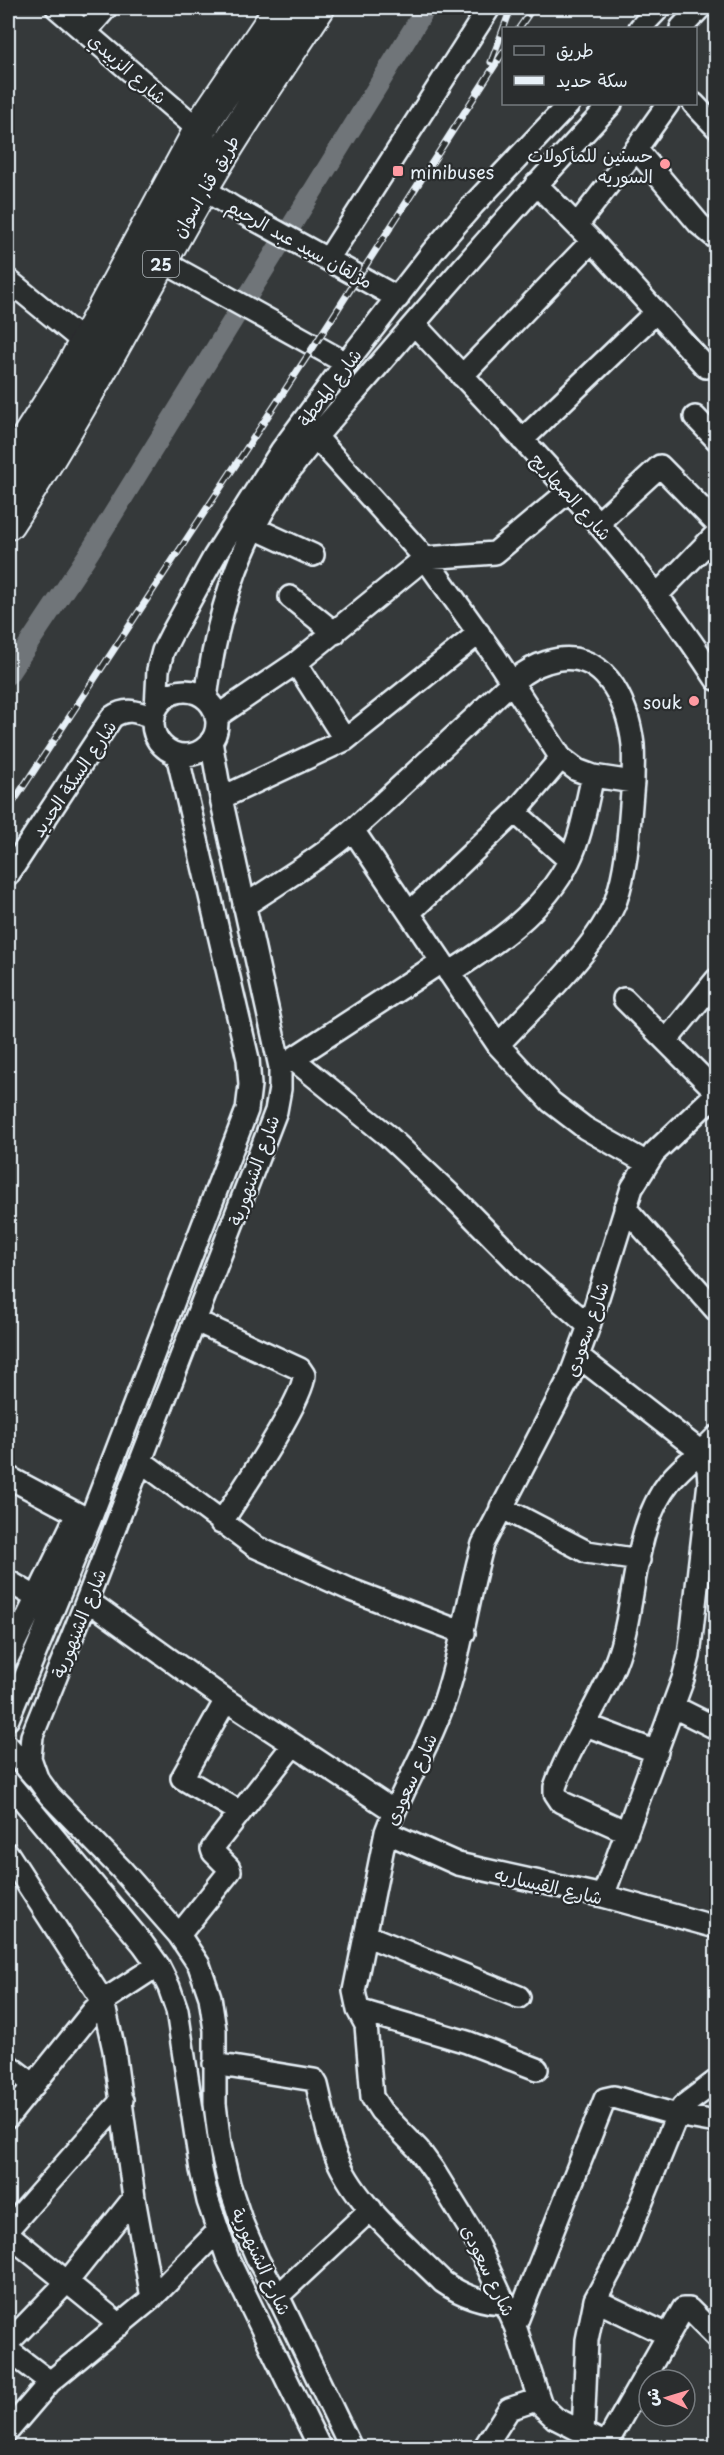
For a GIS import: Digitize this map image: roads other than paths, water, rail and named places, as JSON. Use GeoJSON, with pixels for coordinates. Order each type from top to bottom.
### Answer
{"type":"FeatureCollection","features":[{"type":"Feature","properties":{"kind":"highway","name":"طريق قنا, اسوان"},"geometry":{"type":"LineString","coordinates":[[8,523],[88,395],[232,138],[318,8]]}},
{"type":"Feature","properties":{"kind":"highway","name":"طريق قنا, اسوان"},"geometry":{"type":"LineString","coordinates":[[8,469],[85,344],[199,130],[272,11]]}},
{"type":"Feature","properties":{"kind":"street","name":"شارع الزبيدي"},"geometry":{"type":"LineString","coordinates":[[57,8],[199,130]]}},
{"type":"Feature","properties":{"kind":"street"},"geometry":{"type":"LineString","coordinates":[[86,31],[106,8]]}},
{"type":"Feature","properties":{"kind":"street"},"geometry":{"type":"LineString","coordinates":[[328,259],[489,8]]}},
{"type":"Feature","properties":{"kind":"street"},"geometry":{"type":"LineString","coordinates":[[641,27],[659,8]]}},
{"type":"Feature","properties":{"kind":"street"},"geometry":{"type":"LineString","coordinates":[[682,27],[700,8]]}},
{"type":"Feature","properties":{"kind":"street","name":"شارع المحطة"},"geometry":{"type":"LineString","coordinates":[[155,713],[158,670],[163,651],[192,595],[281,452],[346,363],[433,251],[473,205],[568,105]]}},
{"type":"Feature","properties":{"kind":"street","name":"شارع المحطة"},"geometry":{"type":"LineString","coordinates":[[211,708],[211,655],[221,611],[235,568],[272,496],[316,437],[536,184],[611,105]]}},
{"type":"Feature","properties":{"kind":"street"},"geometry":{"type":"LineString","coordinates":[[577,225],[667,105]]}},
{"type":"Feature","properties":{"kind":"street"},"geometry":{"type":"LineString","coordinates":[[695,105],[717,127]]}},
{"type":"Feature","properties":{"kind":"street"},"geometry":{"type":"LineString","coordinates":[[636,149],[699,224],[717,238]]}},
{"type":"Feature","properties":{"kind":"street"},"geometry":{"type":"LineString","coordinates":[[536,184],[592,241],[706,367]]}},
{"type":"Feature","properties":{"kind":"street","name":"مزلقان سيد عبد الرحيم"},"geometry":{"type":"LineString","coordinates":[[202,188],[398,298]]}},
{"type":"Feature","properties":{"kind":"street"},"geometry":{"type":"LineString","coordinates":[[462,376],[592,241]]}},
{"type":"Feature","properties":{"kind":"street"},"geometry":{"type":"LineString","coordinates":[[162,261],[346,363]]}},
{"type":"Feature","properties":{"kind":"street"},"geometry":{"type":"LineString","coordinates":[[8,280],[85,344]]}},
{"type":"Feature","properties":{"kind":"street"},"geometry":{"type":"LineString","coordinates":[[522,440],[655,313]]}},
{"type":"Feature","properties":{"kind":"street","name":"شارع الصهاريج"},"geometry":{"type":"LineString","coordinates":[[414,324],[598,523],[657,595],[717,679]]}},
{"type":"Feature","properties":{"kind":"street"},"geometry":{"type":"LineString","coordinates":[[695,417],[717,439]]}},
{"type":"Feature","properties":{"kind":"street"},"geometry":{"type":"LineString","coordinates":[[316,437],[425,558],[479,633],[561,758],[577,770],[593,776],[633,782]]}},
{"type":"Feature","properties":{"kind":"street"},"geometry":{"type":"LineString","coordinates":[[598,523],[660,466],[717,523]]}},
{"type":"Feature","properties":{"kind":"street"},"geometry":{"type":"LineString","coordinates":[[211,708],[296,663],[425,558],[495,553],[569,491]]}},
{"type":"Feature","properties":{"kind":"street"},"geometry":{"type":"LineString","coordinates":[[254,528],[313,555]]}},
{"type":"Feature","properties":{"kind":"street"},"geometry":{"type":"LineString","coordinates":[[657,595],[717,534]]}},
{"type":"Feature","properties":{"kind":"street"},"geometry":{"type":"LineString","coordinates":[[290,597],[335,633]]}},
{"type":"Feature","properties":{"kind":"street"},"geometry":{"type":"LineString","coordinates":[[221,798],[345,740],[479,633]]}},
{"type":"Feature","properties":{"kind":"street"},"geometry":{"type":"LineString","coordinates":[[244,906],[353,830],[512,683],[540,665],[563,658],[583,661],[600,669],[614,685],[627,716],[633,746],[633,782],[622,873],[615,900],[604,924],[584,952],[498,1045]]}},
{"type":"Feature","properties":{"kind":"street"},"geometry":{"type":"LineString","coordinates":[[296,663],[345,740]]}},
{"type":"Feature","properties":{"kind":"street"},"geometry":{"type":"LineString","coordinates":[[179,691],[198,693],[211,708],[215,734],[211,741],[199,751],[192,754],[177,754],[161,744],[153,727],[155,713],[162,701],[179,691]]}},
{"type":"Feature","properties":{"kind":"street","name":"شارع السكة الحديد"},"geometry":{"type":"LineString","coordinates":[[8,875],[112,717],[129,710],[155,713]]}},
{"type":"Feature","properties":{"kind":"street","name":"شارع الشنهورية"},"geometry":{"type":"LineString","coordinates":[[211,741],[244,906],[286,1063],[269,1132],[32,1736],[30,1758],[37,1778],[50,1796],[121,1869],[179,1935],[199,1965],[210,1997],[215,2030],[215,2104],[220,2145],[229,2184],[258,2260],[278,2296],[351,2448]]}},
{"type":"Feature","properties":{"kind":"street","name":"شارع الشنهورية"},"geometry":{"type":"LineString","coordinates":[[8,1719],[46,1603],[84,1517],[247,1110],[250,1085],[248,1059],[177,754]]}},
{"type":"Feature","properties":{"kind":"street"},"geometry":{"type":"LineString","coordinates":[[409,913],[515,812],[561,758]]}},
{"type":"Feature","properties":{"kind":"street"},"geometry":{"type":"LineString","coordinates":[[589,1326],[525,1270],[388,1136],[286,1063],[445,968],[493,945],[522,920],[549,893],[569,860],[593,776]]}},
{"type":"Feature","properties":{"kind":"street"},"geometry":{"type":"LineString","coordinates":[[515,812],[569,860]]}},
{"type":"Feature","properties":{"kind":"street"},"geometry":{"type":"LineString","coordinates":[[353,830],[498,1045],[551,1102],[585,1128],[647,1163]]}},
{"type":"Feature","properties":{"kind":"street"},"geometry":{"type":"LineString","coordinates":[[666,1041],[714,990]]}},
{"type":"Feature","properties":{"kind":"street"},"geometry":{"type":"LineString","coordinates":[[624,999],[717,1092]]}},
{"type":"Feature","properties":{"kind":"street","name":"شارع سعودى"},"geometry":{"type":"LineString","coordinates":[[605,2446],[546,2413],[539,2399],[516,2326],[471,2231],[418,2149],[376,2104],[371,2089],[366,2025],[358,2010],[354,1990],[386,1832],[435,1727],[448,1691],[464,1634],[483,1544],[550,1418],[578,1356],[632,1188],[647,1163],[662,1146],[717,1092]]}},
{"type":"Feature","properties":{"kind":"street"},"geometry":{"type":"LineString","coordinates":[[625,1208],[717,1310]]}},
{"type":"Feature","properties":{"kind":"street"},"geometry":{"type":"LineString","coordinates":[[196,1321],[300,1370],[304,1375],[302,1385],[282,1424],[221,1523]]}},
{"type":"Feature","properties":{"kind":"street"},"geometry":{"type":"LineString","coordinates":[[578,1356],[709,1445]]}},
{"type":"Feature","properties":{"kind":"street"},"geometry":{"type":"LineString","coordinates":[[603,1896],[674,1707],[689,1656],[712,1510],[708,1469],[709,1445]]}},
{"type":"Feature","properties":{"kind":"street"},"geometry":{"type":"LineString","coordinates":[[627,1832],[561,1802],[555,1794],[557,1782],[615,1664],[628,1621],[644,1533],[654,1506],[670,1481],[709,1445]]}},
{"type":"Feature","properties":{"kind":"street"},"geometry":{"type":"LineString","coordinates":[[141,1461],[256,1547],[291,1565],[464,1634]]}},
{"type":"Feature","properties":{"kind":"street"},"geometry":{"type":"LineString","coordinates":[[8,1477],[84,1517]]}},
{"type":"Feature","properties":{"kind":"street"},"geometry":{"type":"LineString","coordinates":[[501,1507],[587,1552],[639,1560]]}},
{"type":"Feature","properties":{"kind":"street"},"geometry":{"type":"LineString","coordinates":[[8,1581],[46,1603],[8,1657]]}},
{"type":"Feature","properties":{"kind":"street"},"geometry":{"type":"LineString","coordinates":[[87,1600],[226,1700],[394,1811]]}},
{"type":"Feature","properties":{"kind":"street"},"geometry":{"type":"LineString","coordinates":[[226,1700],[182,1778],[240,1812]]}},
{"type":"Feature","properties":{"kind":"street"},"geometry":{"type":"LineString","coordinates":[[674,1707],[717,1728]]}},
{"type":"Feature","properties":{"kind":"street"},"geometry":{"type":"LineString","coordinates":[[586,1725],[657,1752]]}},
{"type":"Feature","properties":{"kind":"street"},"geometry":{"type":"LineString","coordinates":[[179,1935],[228,1874],[229,1868],[212,1850],[293,1745]]}},
{"type":"Feature","properties":{"kind":"street"},"geometry":{"type":"LineString","coordinates":[[8,1746],[37,1778]]}},
{"type":"Feature","properties":{"kind":"street"},"geometry":{"type":"LineString","coordinates":[[8,1777],[25,1780],[37,1778]]}},
{"type":"Feature","properties":{"kind":"street","name":"شارع الشنهورية"},"geometry":{"type":"LineString","coordinates":[[8,1782],[143,1944],[158,1965],[169,1987],[177,2010],[197,2152],[208,2201],[228,2259],[320,2448]]}},
{"type":"Feature","properties":{"kind":"street","name":"شارع القيساريه"},"geometry":{"type":"LineString","coordinates":[[386,1832],[458,1864],[603,1896],[717,1927]]}},
{"type":"Feature","properties":{"kind":"street"},"geometry":{"type":"LineString","coordinates":[[8,1854],[103,2001],[109,2021],[122,2100],[134,2198],[152,2298]]}},
{"type":"Feature","properties":{"kind":"street"},"geometry":{"type":"LineString","coordinates":[[365,1935],[519,1997]]}},
{"type":"Feature","properties":{"kind":"street"},"geometry":{"type":"LineString","coordinates":[[8,2117],[103,2001],[158,1965]]}},
{"type":"Feature","properties":{"kind":"street"},"geometry":{"type":"LineString","coordinates":[[358,2010],[467,2042],[537,2069]]}},
{"type":"Feature","properties":{"kind":"street"},"geometry":{"type":"LineString","coordinates":[[214,2064],[314,2079],[333,2151],[352,2188],[443,2282],[454,2290],[479,2300],[506,2303]]}},
{"type":"Feature","properties":{"kind":"street"},"geometry":{"type":"LineString","coordinates":[[8,2065],[34,2085]]}},
{"type":"Feature","properties":{"kind":"street"},"geometry":{"type":"LineString","coordinates":[[583,2433],[587,2340],[595,2301],[623,2248],[676,2115],[683,2106],[717,2081]]}},
{"type":"Feature","properties":{"kind":"street"},"geometry":{"type":"LineString","coordinates":[[516,2326],[605,2099],[614,2097],[676,2115],[717,2122]]}},
{"type":"Feature","properties":{"kind":"street"},"geometry":{"type":"LineString","coordinates":[[8,2229],[122,2100]]}},
{"type":"Feature","properties":{"kind":"street"},"geometry":{"type":"LineString","coordinates":[[8,2343],[67,2282],[134,2198]]}},
{"type":"Feature","properties":{"kind":"street"},"geometry":{"type":"LineString","coordinates":[[278,2296],[371,2209]]}},
{"type":"Feature","properties":{"kind":"street"},"geometry":{"type":"LineString","coordinates":[[8,2431],[15,2409],[152,2298],[218,2231]]}},
{"type":"Feature","properties":{"kind":"street"},"geometry":{"type":"LineString","coordinates":[[8,2234],[120,2325]]}},
{"type":"Feature","properties":{"kind":"street"},"geometry":{"type":"LineString","coordinates":[[595,2301],[668,2335]]}},
{"type":"Feature","properties":{"kind":"street"},"geometry":{"type":"LineString","coordinates":[[605,2446],[683,2309],[687,2308],[717,2336]]}},
{"type":"Feature","properties":{"kind":"street"},"geometry":{"type":"LineString","coordinates":[[8,2350],[50,2382]]}},
{"type":"Feature","properties":{"kind":"street"},"geometry":{"type":"LineString","coordinates":[[484,2448],[509,2409],[539,2399]]}},
{"type":"Feature","properties":{"kind":"waterway"},"geometry":{"type":"LineString","coordinates":[[8,675],[89,553],[426,8]]}},
{"type":"Feature","properties":{"kind":"railway"},"geometry":{"type":"LineString","coordinates":[[504,27],[511,8]]}},
{"type":"Feature","properties":{"kind":"railway"},"geometry":{"type":"LineString","coordinates":[[520,27],[533,8]]}},
{"type":"Feature","properties":{"kind":"railway"},"geometry":{"type":"LineString","coordinates":[[491,62],[502,32]]}},
{"type":"Feature","properties":{"kind":"railway"},"geometry":{"type":"LineString","coordinates":[[8,810],[314,346],[502,54]]}},
{"type":"Feature","properties":{"kind":"place","name":"حسنين للمأكولات السوريه"},"geometry":{"type":"Point","coordinates":[665,164]}},
{"type":"Feature","properties":{"kind":"place","name":"minibuses"},"geometry":{"type":"Point","coordinates":[398,171]}},
{"type":"Feature","properties":{"kind":"place","name":"souk"},"geometry":{"type":"Point","coordinates":[694,701]}}]}
